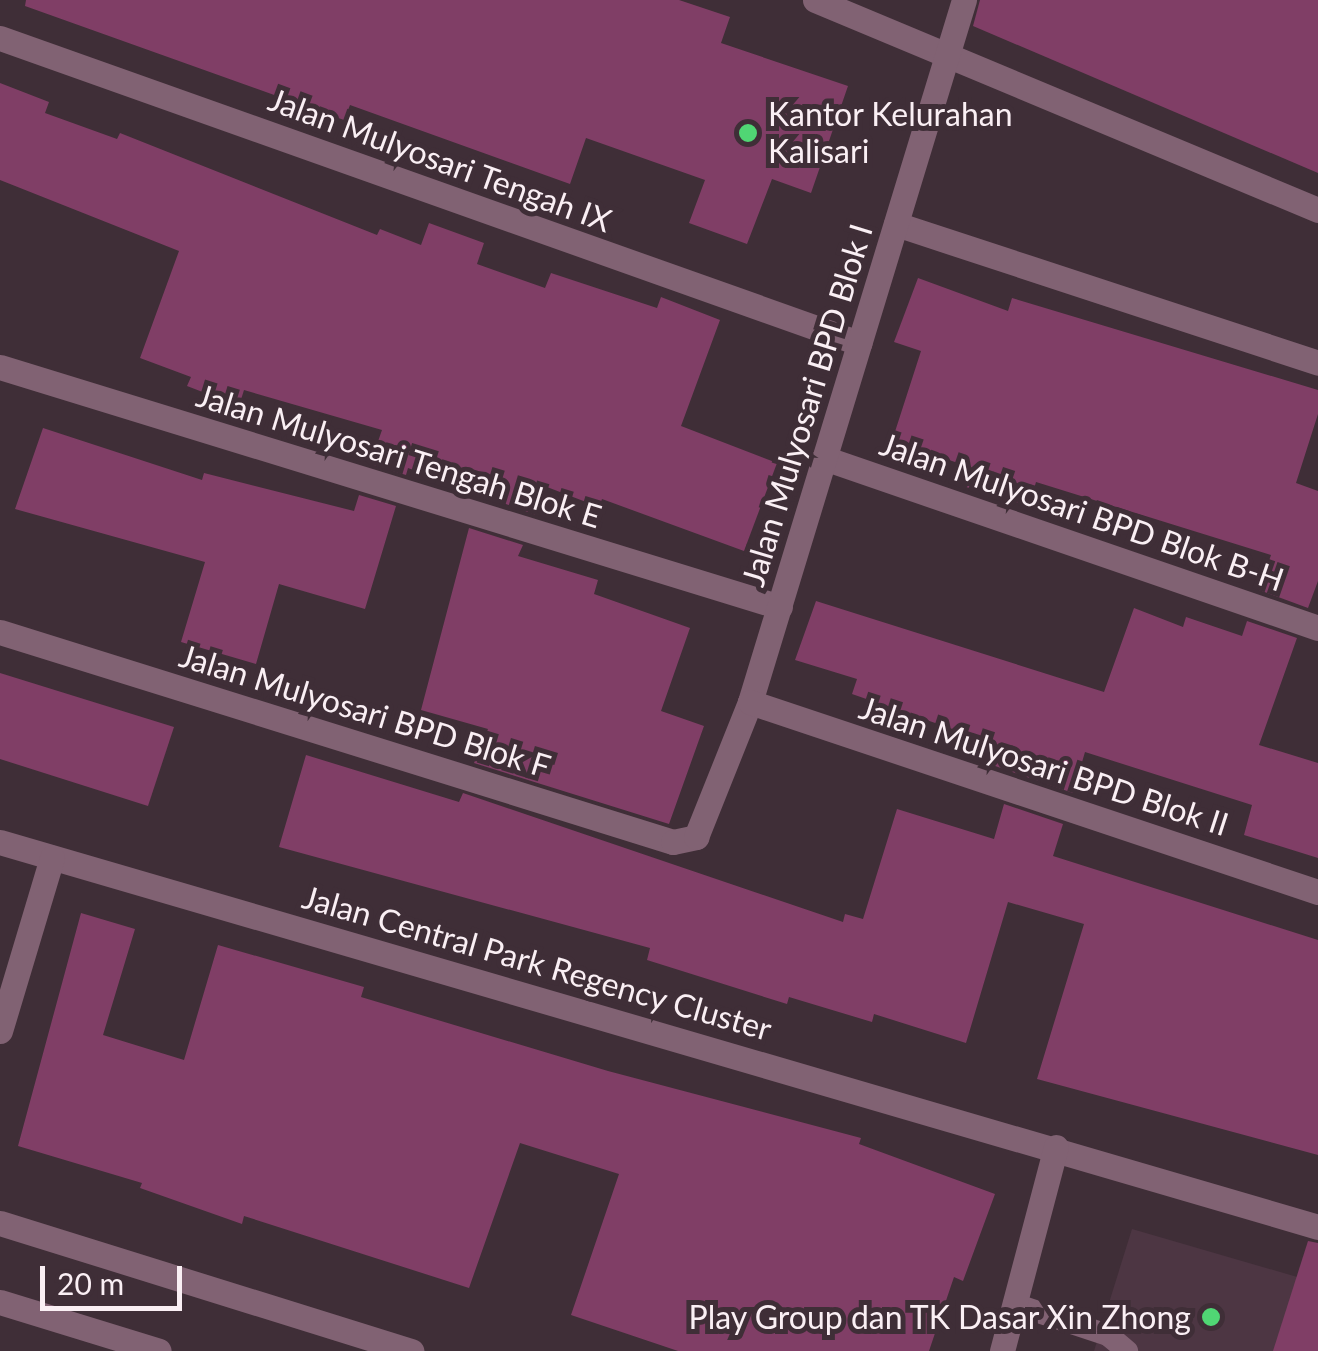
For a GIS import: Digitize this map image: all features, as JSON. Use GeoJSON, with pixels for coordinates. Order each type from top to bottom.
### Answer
{"type":"FeatureCollection","features":[{"type":"Feature","properties":{"kind":"street"},"geometry":{"type":"LineString","coordinates":[[814,0],[1318,210]]}},
{"type":"Feature","properties":{"kind":"street","name":"Jalan Mulyosari BPD Blok I"},"geometry":{"type":"LineString","coordinates":[[704,826],[780,607],[964,0]]}},
{"type":"Feature","properties":{"kind":"street","name":"Jalan Mulyosari Tengah IX"},"geometry":{"type":"LineString","coordinates":[[0,38],[859,343]]}},
{"type":"Feature","properties":{"kind":"street"},"geometry":{"type":"LineString","coordinates":[[896,224],[1318,363]]}},
{"type":"Feature","properties":{"kind":"street","name":"Jalan Mulyosari Tengah Blok E"},"geometry":{"type":"LineString","coordinates":[[0,366],[780,607]]}},
{"type":"Feature","properties":{"kind":"street","name":"Jalan Mulyosari BPD Blok B-H"},"geometry":{"type":"LineString","coordinates":[[824,458],[1318,628]]}},
{"type":"Feature","properties":{"kind":"street","name":"Jalan Mulyosari BPD Blok F"},"geometry":{"type":"LineString","coordinates":[[0,632],[673,842],[696,837],[704,826]]}},
{"type":"Feature","properties":{"kind":"street","name":"Jalan Mulyosari BPD Blok II"},"geometry":{"type":"LineString","coordinates":[[750,702],[1318,892]]}},
{"type":"Feature","properties":{"kind":"street","name":"Jalan Central Park Regency Cluster"},"geometry":{"type":"LineString","coordinates":[[0,842],[1056,1146],[1318,1227]]}},
{"type":"Feature","properties":{"kind":"street"},"geometry":{"type":"LineString","coordinates":[[0,1031],[52,858]]}},
{"type":"Feature","properties":{"kind":"street"},"geometry":{"type":"LineString","coordinates":[[1002,1351],[1056,1146]]}},
{"type":"Feature","properties":{"kind":"street"},"geometry":{"type":"LineString","coordinates":[[0,1223],[412,1351]]}},
{"type":"Feature","properties":{"kind":"street"},"geometry":{"type":"LineString","coordinates":[[0,1302],[159,1351]]}},
{"type":"Feature","properties":{"kind":"lane"},"geometry":{"type":"LineString","coordinates":[[1014,1304],[1108,1335],[1127,1351]]}},
{"type":"Feature","properties":{"kind":"shaded area","name":"Play Group dan TK Dasar Xin Zhong"},"geometry":{"type":"Polygon","coordinates":[[[1132,1229],[1318,1283],[1318,1351],[1094,1351],[1132,1229]]]}},
{"type":"Feature","properties":{"kind":"building"},"geometry":{"type":"Polygon","coordinates":[[[26,0],[679,0],[730,17],[721,43],[848,86],[811,193],[772,179],[747,244],[689,223],[705,180],[586,138],[570,184],[350,105],[344,120],[25,6],[26,0]]]}},
{"type":"Feature","properties":{"kind":"building"},"geometry":{"type":"Polygon","coordinates":[[[980,0],[1318,0],[1318,173],[973,26],[980,0]]]}},
{"type":"Feature","properties":{"kind":"building"},"geometry":{"type":"Polygon","coordinates":[[[0,83],[49,102],[45,113],[117,139],[120,133],[377,235],[380,229],[421,245],[429,223],[484,243],[477,264],[545,288],[551,273],[657,308],[661,297],[720,320],[681,426],[777,463],[744,551],[602,499],[599,507],[547,487],[536,515],[408,468],[406,475],[370,464],[382,430],[244,390],[239,406],[187,386],[191,377],[140,358],[179,251],[0,180],[0,83]]]}},
{"type":"Feature","properties":{"kind":"building"},"geometry":{"type":"Polygon","coordinates":[[[918,278],[1008,311],[1012,298],[1318,390],[1318,414],[1296,483],[1318,491],[1318,581],[1308,608],[1259,590],[1271,555],[1036,482],[1029,506],[966,487],[973,468],[892,441],[921,351],[894,342],[918,278]]]}},
{"type":"Feature","properties":{"kind":"building"},"geometry":{"type":"Polygon","coordinates":[[[43,428],[202,480],[204,473],[354,511],[359,495],[396,506],[365,609],[279,584],[256,664],[181,642],[205,562],[15,509],[43,428]]]}},
{"type":"Feature","properties":{"kind":"building"},"geometry":{"type":"Polygon","coordinates":[[[469,528],[523,545],[518,556],[598,580],[594,594],[690,628],[661,711],[704,726],[669,824],[474,763],[488,729],[421,710],[469,528]]]}},
{"type":"Feature","properties":{"kind":"building"},"geometry":{"type":"Polygon","coordinates":[[[816,601],[1104,692],[1134,608],[1183,627],[1186,617],[1242,636],[1247,621],[1297,638],[1259,745],[1318,763],[1318,858],[1244,835],[1252,805],[1085,752],[1073,793],[955,752],[961,732],[852,694],[857,679],[795,660],[816,601]]]}},
{"type":"Feature","properties":{"kind":"building"},"geometry":{"type":"Polygon","coordinates":[[[0,673],[174,727],[148,806],[0,759],[0,673]]]}},
{"type":"Feature","properties":{"kind":"building"},"geometry":{"type":"Polygon","coordinates":[[[306,755],[459,802],[463,793],[843,922],[845,914],[863,919],[897,809],[994,839],[1004,804],[1063,824],[1053,856],[1318,940],[1318,1155],[1037,1079],[1084,924],[1008,902],[966,1043],[874,1014],[872,1022],[789,997],[787,1004],[647,960],[650,948],[279,847],[306,755]]]}},
{"type":"Feature","properties":{"kind":"building"},"geometry":{"type":"Polygon","coordinates":[[[81,913],[135,929],[103,1035],[184,1060],[218,945],[364,987],[361,997],[608,1071],[861,1138],[859,1144],[995,1194],[963,1281],[954,1277],[929,1351],[678,1351],[571,1315],[619,1174],[520,1143],[469,1288],[244,1216],[242,1224],[140,1188],[142,1183],[18,1146],[81,913]]]}},
{"type":"Feature","properties":{"kind":"building"},"geometry":{"type":"Polygon","coordinates":[[[1308,1241],[1318,1243],[1318,1351],[1273,1351],[1308,1241]]]}},
{"type":"Feature","properties":{"kind":"place","name":"Kantor Kelurahan Kalisari"},"geometry":{"type":"Point","coordinates":[748,133]}},
{"type":"Feature","properties":{"kind":"place","name":"Play Group dan TK Dasar Xin Zhong"},"geometry":{"type":"Point","coordinates":[1211,1317]}}]}
